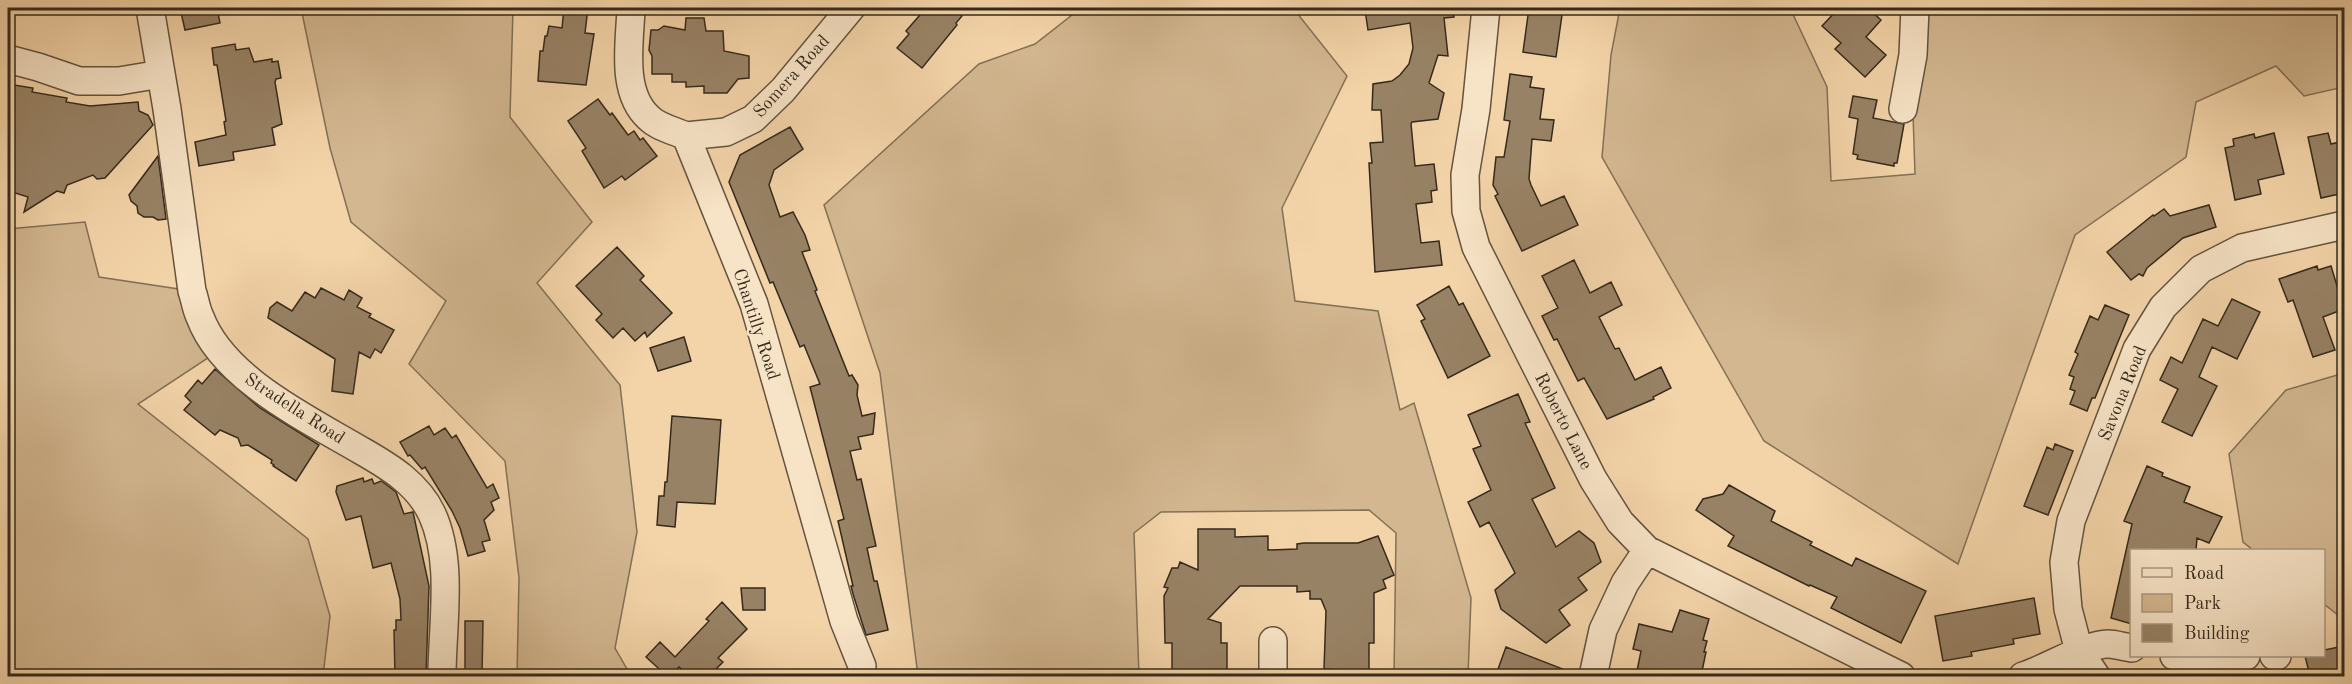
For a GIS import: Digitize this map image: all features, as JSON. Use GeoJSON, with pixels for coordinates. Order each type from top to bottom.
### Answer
{"type":"FeatureCollection","features":[{"type":"Feature","properties":{"kind":"street","name":"Stradella Road"},"geometry":{"type":"LineString","coordinates":[[150,8],[192,291],[200,319],[220,350],[241,374],[267,394],[395,470],[417,490],[432,513],[444,560],[442,676]]}},
{"type":"Feature","properties":{"kind":"street"},"geometry":{"type":"LineString","coordinates":[[631,8],[629,70],[636,101],[650,119],[686,136]]}},
{"type":"Feature","properties":{"kind":"street","name":"Somera Road"},"geometry":{"type":"LineString","coordinates":[[686,136],[726,132],[753,119],[783,90],[851,8]]}},
{"type":"Feature","properties":{"kind":"street","name":"Roberto Lane"},"geometry":{"type":"LineString","coordinates":[[1486,8],[1476,109],[1465,175],[1466,211],[1476,247],[1593,479],[1620,522],[1647,550],[1901,676]]}},
{"type":"Feature","properties":{"kind":"street"},"geometry":{"type":"LineString","coordinates":[[1903,109],[1913,55],[1915,8]]}},
{"type":"Feature","properties":{"kind":"street"},"geometry":{"type":"LineString","coordinates":[[8,59],[80,81],[119,81],[161,74]]}},
{"type":"Feature","properties":{"kind":"street","name":"Chantilly Road"},"geometry":{"type":"LineString","coordinates":[[686,136],[754,304],[844,621],[862,666]]}},
{"type":"Feature","properties":{"kind":"street","name":"Savona Road"},"geometry":{"type":"LineString","coordinates":[[2096,676],[2079,651],[2068,609],[2064,562],[2071,522],[2137,349],[2163,307],[2201,269],[2242,248],[2344,225]]}},
{"type":"Feature","properties":{"kind":"street"},"geometry":{"type":"LineString","coordinates":[[1593,676],[1603,630],[1625,584],[1647,550]]}},
{"type":"Feature","properties":{"kind":"street"},"geometry":{"type":"LineString","coordinates":[[1273,641],[1273,676]]}},
{"type":"Feature","properties":{"kind":"street"},"geometry":{"type":"LineString","coordinates":[[2023,676],[2044,670],[2079,651],[2107,644],[2130,648]]}},
{"type":"Feature","properties":{"kind":"street"},"geometry":{"type":"LineString","coordinates":[[2180,657],[2210,662],[2240,657]]}},
{"type":"Feature","properties":{"kind":"green space"},"geometry":{"type":"Polygon","coordinates":[[[301,8],[513,8],[510,117],[592,222],[537,283],[620,385],[637,532],[615,648],[631,676],[517,676],[519,578],[505,461],[409,364],[446,301],[351,222],[330,148],[301,8]]]}},
{"type":"Feature","properties":{"kind":"green space"},"geometry":{"type":"Polygon","coordinates":[[[1081,8],[1293,8],[1347,76],[1282,208],[1295,301],[1378,311],[1400,410],[1414,403],[1471,598],[1468,676],[1394,676],[1396,533],[1369,510],[1161,512],[1134,533],[1139,676],[918,676],[880,373],[824,205],[979,64],[1035,44],[1081,8]]]}},
{"type":"Feature","properties":{"kind":"green space"},"geometry":{"type":"Polygon","coordinates":[[[1620,8],[1790,8],[1827,87],[1831,181],[1915,174],[1912,84],[1924,8],[2344,8],[2344,87],[2304,96],[2276,66],[2196,102],[2186,157],[2075,235],[1958,564],[1764,441],[1602,157],[1611,55],[1620,8]]]}},
{"type":"Feature","properties":{"kind":"green space"},"geometry":{"type":"Polygon","coordinates":[[[85,222],[99,277],[192,291],[220,350],[138,404],[308,539],[330,616],[323,676],[8,676],[8,229],[85,222]]]}},
{"type":"Feature","properties":{"kind":"green space"},"geometry":{"type":"Polygon","coordinates":[[[2344,373],[2344,440],[2338,446],[2344,457],[2344,620],[2325,605],[2325,549],[2252,549],[2243,542],[2229,454],[2286,390],[2344,373]]]}},
{"type":"Feature","properties":{"kind":"building"},"geometry":{"type":"Polygon","coordinates":[[[180,8],[217,8],[220,23],[185,30],[180,8]]]}},
{"type":"Feature","properties":{"kind":"building"},"geometry":{"type":"Polygon","coordinates":[[[564,8],[588,8],[585,33],[594,34],[586,85],[538,81],[540,51],[543,51],[545,36],[547,36],[549,26],[562,28],[564,8]]]}},
{"type":"Feature","properties":{"kind":"building"},"geometry":{"type":"Polygon","coordinates":[[[926,8],[958,8],[962,16],[922,68],[897,48],[909,34],[906,31],[926,8]]]}},
{"type":"Feature","properties":{"kind":"building"},"geometry":{"type":"Polygon","coordinates":[[[1453,8],[1454,17],[1444,18],[1448,56],[1438,55],[1429,83],[1444,93],[1438,119],[1411,124],[1415,166],[1434,164],[1437,190],[1431,191],[1432,202],[1416,204],[1421,243],[1439,241],[1442,265],[1375,272],[1370,143],[1383,142],[1381,110],[1372,110],[1373,84],[1392,81],[1400,75],[1409,64],[1413,48],[1410,23],[1368,30],[1365,10],[1453,8]]]}},
{"type":"Feature","properties":{"kind":"building"},"geometry":{"type":"Polygon","coordinates":[[[1529,8],[1563,8],[1556,57],[1523,52],[1529,8]]]}},
{"type":"Feature","properties":{"kind":"building"},"geometry":{"type":"Polygon","coordinates":[[[1839,8],[1868,8],[1881,20],[1866,37],[1886,55],[1865,77],[1835,49],[1841,43],[1822,26],[1839,8]]]}},
{"type":"Feature","properties":{"kind":"building"},"geometry":{"type":"Polygon","coordinates":[[[686,18],[704,18],[706,31],[723,31],[724,51],[749,56],[749,78],[738,79],[727,93],[704,93],[704,86],[686,87],[686,82],[672,82],[672,74],[652,74],[652,56],[649,50],[651,30],[658,30],[664,26],[685,30],[686,18]]]}},
{"type":"Feature","properties":{"kind":"building"},"geometry":{"type":"Polygon","coordinates":[[[235,44],[236,50],[249,48],[254,62],[272,59],[272,62],[278,61],[281,78],[276,79],[275,82],[282,124],[272,128],[275,145],[233,152],[234,160],[199,166],[195,142],[226,135],[217,65],[214,65],[212,48],[235,44]]]}},
{"type":"Feature","properties":{"kind":"building"},"geometry":{"type":"Polygon","coordinates":[[[1510,74],[1532,77],[1530,87],[1544,89],[1540,119],[1554,120],[1551,141],[1532,139],[1529,179],[1531,185],[1541,206],[1564,196],[1578,225],[1522,251],[1495,196],[1498,194],[1493,185],[1496,157],[1504,157],[1510,121],[1504,120],[1510,74]]]}},
{"type":"Feature","properties":{"kind":"building"},"geometry":{"type":"Polygon","coordinates":[[[8,84],[33,88],[32,92],[67,98],[66,102],[90,106],[138,102],[139,111],[148,115],[153,125],[105,178],[97,179],[93,175],[67,185],[64,193],[57,191],[24,212],[28,197],[12,192],[8,174],[8,84]]]}},
{"type":"Feature","properties":{"kind":"building"},"geometry":{"type":"Polygon","coordinates":[[[1853,96],[1877,100],[1873,118],[1904,124],[1897,163],[1894,163],[1894,166],[1857,159],[1858,155],[1853,154],[1858,119],[1849,117],[1853,96]]]}},
{"type":"Feature","properties":{"kind":"building"},"geometry":{"type":"Polygon","coordinates":[[[598,99],[628,135],[634,131],[640,140],[643,138],[657,156],[625,180],[622,176],[604,188],[582,151],[586,148],[568,121],[598,99]]]}},
{"type":"Feature","properties":{"kind":"building"},"geometry":{"type":"Polygon","coordinates":[[[790,127],[803,149],[774,170],[769,185],[780,217],[793,212],[805,235],[810,250],[802,252],[849,376],[852,375],[858,385],[857,395],[862,416],[875,413],[873,434],[858,437],[861,449],[850,451],[857,480],[861,479],[876,546],[867,548],[888,630],[866,635],[851,586],[853,586],[838,521],[844,519],[810,387],[820,384],[804,345],[800,347],[773,282],[770,283],[729,182],[740,155],[790,127]]]}},
{"type":"Feature","properties":{"kind":"building"},"geometry":{"type":"Polygon","coordinates":[[[2274,133],[2284,174],[2258,180],[2261,194],[2235,200],[2225,148],[2234,146],[2233,139],[2254,134],[2255,138],[2274,133]]]}},
{"type":"Feature","properties":{"kind":"building"},"geometry":{"type":"Polygon","coordinates":[[[2328,133],[2331,144],[2344,141],[2344,193],[2321,198],[2308,137],[2328,133]]]}},
{"type":"Feature","properties":{"kind":"building"},"geometry":{"type":"Polygon","coordinates":[[[158,156],[166,219],[158,220],[138,213],[137,206],[131,201],[129,195],[158,156]]]}},
{"type":"Feature","properties":{"kind":"building"},"geometry":{"type":"Polygon","coordinates":[[[2209,205],[2216,227],[2183,238],[2147,268],[2143,276],[2139,274],[2131,280],[2107,252],[2153,215],[2164,209],[2170,216],[2209,205]]]}},
{"type":"Feature","properties":{"kind":"building"},"geometry":{"type":"Polygon","coordinates":[[[617,247],[644,276],[640,280],[672,313],[647,337],[645,332],[635,341],[623,328],[613,338],[596,320],[602,314],[576,286],[617,247]]]}},
{"type":"Feature","properties":{"kind":"building"},"geometry":{"type":"Polygon","coordinates":[[[1574,260],[1590,293],[1611,282],[1622,305],[1599,317],[1615,349],[1619,348],[1635,380],[1661,367],[1671,388],[1653,397],[1654,399],[1607,419],[1584,378],[1578,381],[1557,339],[1554,340],[1542,316],[1558,308],[1542,276],[1574,260]]]}},
{"type":"Feature","properties":{"kind":"building"},"geometry":{"type":"Polygon","coordinates":[[[2317,266],[2318,270],[2331,266],[2344,309],[2323,317],[2335,350],[2313,357],[2293,300],[2288,302],[2279,279],[2317,266]]]}},
{"type":"Feature","properties":{"kind":"building"},"geometry":{"type":"Polygon","coordinates":[[[1449,286],[1459,305],[1463,303],[1490,356],[1448,378],[1421,321],[1425,319],[1417,305],[1449,286]]]}},
{"type":"Feature","properties":{"kind":"building"},"geometry":{"type":"Polygon","coordinates":[[[321,288],[344,300],[349,290],[362,298],[357,307],[371,314],[369,317],[394,330],[381,353],[375,349],[370,358],[359,352],[353,394],[332,391],[335,359],[268,318],[270,308],[277,302],[292,311],[305,292],[315,298],[321,288]]]}},
{"type":"Feature","properties":{"kind":"building"},"geometry":{"type":"Polygon","coordinates":[[[2232,299],[2260,312],[2237,359],[2212,347],[2199,377],[2217,386],[2192,436],[2162,422],[2178,389],[2160,380],[2171,357],[2182,363],[2203,319],[2218,326],[2232,299]]]}},
{"type":"Feature","properties":{"kind":"building"},"geometry":{"type":"Polygon","coordinates":[[[2105,305],[2129,315],[2095,398],[2092,398],[2087,411],[2070,404],[2075,391],[2070,389],[2074,377],[2069,375],[2078,354],[2075,352],[2090,316],[2098,320],[2105,305]]]}},
{"type":"Feature","properties":{"kind":"building"},"geometry":{"type":"Polygon","coordinates":[[[684,337],[691,361],[658,371],[650,348],[684,337]]]}},
{"type":"Feature","properties":{"kind":"building"},"geometry":{"type":"Polygon","coordinates":[[[215,369],[260,408],[319,445],[296,481],[273,466],[272,460],[248,445],[241,446],[238,438],[220,430],[215,435],[184,410],[191,402],[185,396],[198,380],[202,384],[215,369]]]}},
{"type":"Feature","properties":{"kind":"building"},"geometry":{"type":"Polygon","coordinates":[[[1518,394],[1530,422],[1525,423],[1555,488],[1532,499],[1556,547],[1579,531],[1594,543],[1601,562],[1578,578],[1587,590],[1559,610],[1570,625],[1546,643],[1501,609],[1495,590],[1515,573],[1489,522],[1480,527],[1468,502],[1491,490],[1473,449],[1481,446],[1468,415],[1518,394]]]}},
{"type":"Feature","properties":{"kind":"building"},"geometry":{"type":"Polygon","coordinates":[[[672,416],[721,420],[715,504],[677,502],[675,527],[657,525],[659,496],[664,496],[665,482],[667,482],[672,416]]]}},
{"type":"Feature","properties":{"kind":"building"},"geometry":{"type":"Polygon","coordinates":[[[429,426],[434,435],[445,428],[452,438],[456,435],[487,488],[493,484],[499,498],[491,502],[494,510],[484,520],[490,540],[482,542],[485,551],[468,556],[460,528],[452,511],[425,467],[422,469],[410,455],[408,456],[400,442],[429,426]]]}},
{"type":"Feature","properties":{"kind":"building"},"geometry":{"type":"Polygon","coordinates":[[[2055,444],[2073,451],[2048,515],[2024,506],[2047,447],[2053,450],[2055,444]]]}},
{"type":"Feature","properties":{"kind":"building"},"geometry":{"type":"Polygon","coordinates":[[[2147,466],[2163,473],[2162,476],[2190,487],[2184,502],[2222,517],[2209,543],[2197,538],[2196,549],[2130,549],[2130,623],[2111,618],[2132,524],[2124,521],[2147,466]]]}},
{"type":"Feature","properties":{"kind":"building"},"geometry":{"type":"Polygon","coordinates":[[[363,478],[364,482],[372,479],[374,484],[381,481],[384,483],[396,492],[404,514],[413,512],[429,586],[426,675],[395,676],[394,630],[396,630],[396,620],[401,620],[400,599],[391,563],[373,568],[361,516],[346,520],[336,492],[337,486],[363,478]]]}},
{"type":"Feature","properties":{"kind":"building"},"geometry":{"type":"Polygon","coordinates":[[[1729,485],[1775,511],[1771,521],[1812,542],[1810,545],[1852,566],[1856,558],[1926,591],[1901,643],[1831,608],[1837,597],[1809,586],[1728,546],[1734,536],[1696,510],[1703,499],[1723,494],[1729,485]]]}},
{"type":"Feature","properties":{"kind":"building"},"geometry":{"type":"Polygon","coordinates":[[[1198,529],[1235,529],[1235,537],[1268,536],[1268,550],[1297,549],[1297,544],[1304,543],[1358,543],[1378,536],[1394,575],[1383,580],[1386,588],[1374,593],[1374,643],[1369,643],[1369,676],[1337,676],[1337,670],[1324,669],[1326,611],[1321,599],[1310,599],[1310,591],[1297,592],[1297,586],[1240,586],[1208,619],[1221,623],[1221,643],[1227,643],[1227,676],[1172,676],[1172,643],[1165,643],[1164,596],[1168,588],[1164,587],[1172,568],[1178,568],[1180,562],[1198,570],[1198,529]]]}},
{"type":"Feature","properties":{"kind":"building"},"geometry":{"type":"Polygon","coordinates":[[[741,588],[765,588],[765,610],[743,610],[741,588]]]}},
{"type":"Feature","properties":{"kind":"building"},"geometry":{"type":"Polygon","coordinates":[[[2034,598],[2040,634],[2013,639],[2014,644],[1971,652],[1972,656],[1943,661],[1935,616],[2034,598]]]}},
{"type":"Feature","properties":{"kind":"building"},"geometry":{"type":"Polygon","coordinates":[[[722,602],[747,629],[718,658],[723,662],[709,676],[690,676],[679,667],[667,676],[646,657],[660,642],[675,657],[709,621],[706,619],[722,602]]]}},
{"type":"Feature","properties":{"kind":"building"},"geometry":{"type":"Polygon","coordinates":[[[1680,610],[1709,619],[1703,640],[1707,641],[1701,676],[1636,676],[1641,651],[1633,649],[1639,624],[1672,632],[1680,610]]]}},
{"type":"Feature","properties":{"kind":"building"},"geometry":{"type":"Polygon","coordinates":[[[465,621],[483,621],[482,676],[465,676],[465,621]]]}},
{"type":"Feature","properties":{"kind":"building"},"geometry":{"type":"Polygon","coordinates":[[[2344,646],[2344,676],[2310,676],[2305,657],[2325,657],[2325,650],[2344,646]]]}},
{"type":"Feature","properties":{"kind":"building"},"geometry":{"type":"Polygon","coordinates":[[[1506,647],[1578,676],[1499,676],[1497,672],[1506,647]]]}}]}
